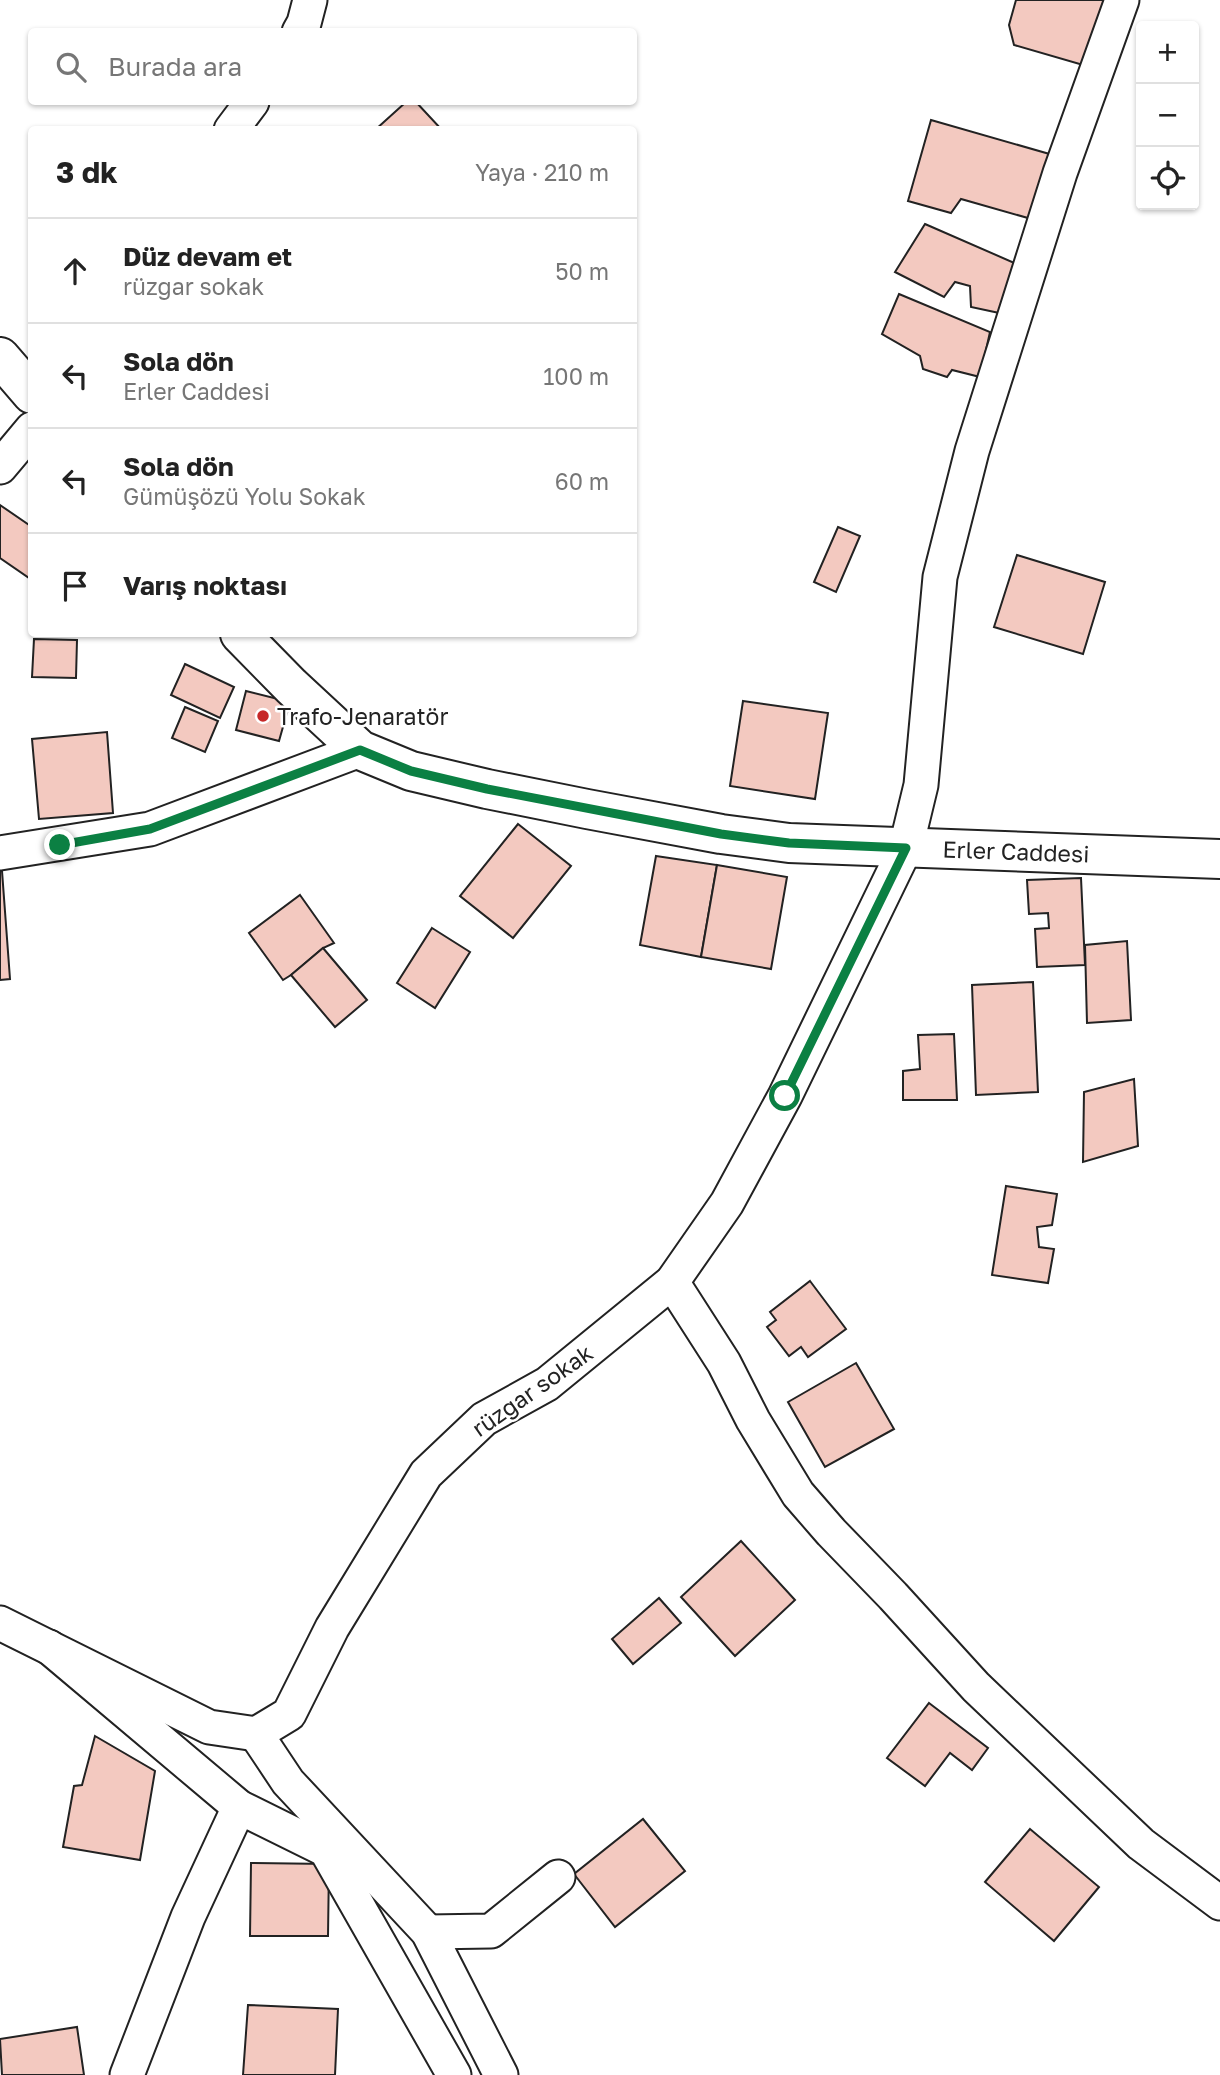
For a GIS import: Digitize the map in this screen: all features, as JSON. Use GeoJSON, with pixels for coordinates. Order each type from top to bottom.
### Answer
{"type":"FeatureCollection","features":[{"type":"Feature","properties":{"kind":"street"},"geometry":{"type":"LineString","coordinates":[[301,28],[310,0]]}},
{"type":"Feature","properties":{"kind":"street","name":"rüzğar sokak"},"geometry":{"type":"LineString","coordinates":[[256,1734],[289,1714],[332,1628],[426,1474],[484,1419],[547,1384],[672,1282],[727,1203],[785,1096],[906,848],[921,785],[940,577],[972,451],[1047,213],[1122,0]]}},
{"type":"Feature","properties":{"kind":"street"},"geometry":{"type":"LineString","coordinates":[[234,126],[250,105]]}},
{"type":"Feature","properties":{"kind":"street"},"geometry":{"type":"LineString","coordinates":[[0,357],[28,386]]}},
{"type":"Feature","properties":{"kind":"street"},"geometry":{"type":"LineString","coordinates":[[0,467],[28,434]]}},
{"type":"Feature","properties":{"kind":"street","name":"Erler Caddesi"},"geometry":{"type":"LineString","coordinates":[[243,637],[360,750],[411,771],[474,786],[721,834],[789,843],[1220,859]]}},
{"type":"Feature","properties":{"kind":"street"},"geometry":{"type":"LineString","coordinates":[[0,853],[150,829],[360,750]]}},
{"type":"Feature","properties":{"kind":"street"},"geometry":{"type":"LineString","coordinates":[[672,1282],[724,1363],[753,1420],[798,1494],[831,1532],[976,1687],[1141,1844],[1220,1903]]}},
{"type":"Feature","properties":{"kind":"street"},"geometry":{"type":"LineString","coordinates":[[0,1623],[209,1727],[256,1734],[288,1782],[428,1932],[501,2075]]}},
{"type":"Feature","properties":{"kind":"street"},"geometry":{"type":"LineString","coordinates":[[49,1647],[239,1807],[326,1850],[454,2075]]}},
{"type":"Feature","properties":{"kind":"street"},"geometry":{"type":"LineString","coordinates":[[127,2075],[188,1917],[239,1807]]}},
{"type":"Feature","properties":{"kind":"street"},"geometry":{"type":"LineString","coordinates":[[428,1932],[491,1931],[558,1877]]}},
{"type":"Feature","properties":{"kind":"building"},"geometry":{"type":"Polygon","coordinates":[[[1016,0],[1108,0],[1090,67],[1014,45],[1009,25],[1016,0]]]}},
{"type":"Feature","properties":{"kind":"building"},"geometry":{"type":"Polygon","coordinates":[[[403,105],[419,105],[438,126],[379,126],[403,105]]]}},
{"type":"Feature","properties":{"kind":"building"},"geometry":{"type":"Polygon","coordinates":[[[931,120],[1053,155],[1035,220],[961,199],[951,213],[908,201],[931,120]]]}},
{"type":"Feature","properties":{"kind":"building"},"geometry":{"type":"Polygon","coordinates":[[[925,224],[1019,265],[1004,314],[971,307],[970,286],[955,282],[944,297],[895,272],[925,224]]]}},
{"type":"Feature","properties":{"kind":"building"},"geometry":{"type":"Polygon","coordinates":[[[899,294],[990,332],[980,377],[952,370],[947,377],[923,369],[920,356],[882,334],[899,294]]]}},
{"type":"Feature","properties":{"kind":"building"},"geometry":{"type":"Polygon","coordinates":[[[0,505],[28,524],[28,577],[0,558],[0,505]]]}},
{"type":"Feature","properties":{"kind":"building"},"geometry":{"type":"Polygon","coordinates":[[[838,527],[860,536],[836,592],[814,582],[838,527]]]}},
{"type":"Feature","properties":{"kind":"building"},"geometry":{"type":"Polygon","coordinates":[[[1017,555],[1105,582],[1083,654],[994,627],[1017,555]]]}},
{"type":"Feature","properties":{"kind":"building"},"geometry":{"type":"Polygon","coordinates":[[[34,639],[77,640],[76,678],[32,677],[34,639]]]}},
{"type":"Feature","properties":{"kind":"building"},"geometry":{"type":"Polygon","coordinates":[[[185,664],[234,687],[220,718],[171,695],[185,664]]]}},
{"type":"Feature","properties":{"kind":"building","name":"Trafo-Jenaratör"},"geometry":{"type":"Polygon","coordinates":[[[246,691],[290,702],[279,741],[236,730],[246,691]]]}},
{"type":"Feature","properties":{"kind":"building"},"geometry":{"type":"Polygon","coordinates":[[[743,701],[828,713],[815,799],[730,786],[743,701]]]}},
{"type":"Feature","properties":{"kind":"building"},"geometry":{"type":"Polygon","coordinates":[[[185,707],[218,721],[205,752],[172,738],[185,707]]]}},
{"type":"Feature","properties":{"kind":"building"},"geometry":{"type":"Polygon","coordinates":[[[107,732],[113,813],[39,819],[32,739],[107,732]]]}},
{"type":"Feature","properties":{"kind":"building"},"geometry":{"type":"Polygon","coordinates":[[[518,824],[571,866],[513,938],[460,896],[518,824]]]}},
{"type":"Feature","properties":{"kind":"building"},"geometry":{"type":"Polygon","coordinates":[[[656,856],[717,865],[701,957],[640,945],[656,856]]]}},
{"type":"Feature","properties":{"kind":"building"},"geometry":{"type":"Polygon","coordinates":[[[717,865],[787,877],[771,969],[701,957],[717,865]]]}},
{"type":"Feature","properties":{"kind":"building"},"geometry":{"type":"Polygon","coordinates":[[[0,871],[10,979],[0,980],[0,871]]]}},
{"type":"Feature","properties":{"kind":"building"},"geometry":{"type":"Polygon","coordinates":[[[1081,878],[1085,965],[1037,967],[1035,929],[1049,928],[1048,913],[1029,914],[1027,880],[1081,878]]]}},
{"type":"Feature","properties":{"kind":"building"},"geometry":{"type":"Polygon","coordinates":[[[300,895],[334,943],[323,948],[283,980],[249,933],[300,895]]]}},
{"type":"Feature","properties":{"kind":"building"},"geometry":{"type":"Polygon","coordinates":[[[432,928],[470,952],[435,1008],[397,983],[432,928]]]}},
{"type":"Feature","properties":{"kind":"building"},"geometry":{"type":"Polygon","coordinates":[[[1127,941],[1131,1020],[1087,1023],[1085,945],[1127,941]]]}},
{"type":"Feature","properties":{"kind":"building"},"geometry":{"type":"Polygon","coordinates":[[[323,948],[367,1000],[335,1027],[291,975],[323,948]]]}},
{"type":"Feature","properties":{"kind":"building"},"geometry":{"type":"Polygon","coordinates":[[[1033,982],[1038,1092],[976,1095],[972,985],[1033,982]]]}},
{"type":"Feature","properties":{"kind":"building"},"geometry":{"type":"Polygon","coordinates":[[[954,1034],[957,1100],[903,1100],[903,1071],[920,1069],[918,1035],[954,1034]]]}},
{"type":"Feature","properties":{"kind":"building"},"geometry":{"type":"Polygon","coordinates":[[[1134,1079],[1138,1146],[1083,1162],[1084,1092],[1134,1079]]]}},
{"type":"Feature","properties":{"kind":"building"},"geometry":{"type":"Polygon","coordinates":[[[1006,1186],[1057,1194],[1052,1225],[1037,1227],[1039,1247],[1054,1249],[1048,1283],[992,1275],[1006,1186]]]}},
{"type":"Feature","properties":{"kind":"building"},"geometry":{"type":"Polygon","coordinates":[[[810,1281],[846,1329],[808,1357],[801,1347],[789,1356],[767,1327],[776,1320],[770,1312],[810,1281]]]}},
{"type":"Feature","properties":{"kind":"building"},"geometry":{"type":"Polygon","coordinates":[[[856,1363],[894,1429],[825,1467],[788,1402],[856,1363]]]}},
{"type":"Feature","properties":{"kind":"building"},"geometry":{"type":"Polygon","coordinates":[[[741,1541],[795,1600],[735,1656],[681,1597],[741,1541]]]}},
{"type":"Feature","properties":{"kind":"building"},"geometry":{"type":"Polygon","coordinates":[[[659,1598],[681,1623],[633,1664],[612,1639],[659,1598]]]}},
{"type":"Feature","properties":{"kind":"building"},"geometry":{"type":"Polygon","coordinates":[[[929,1703],[988,1748],[972,1770],[950,1753],[925,1786],[887,1758],[929,1703]]]}},
{"type":"Feature","properties":{"kind":"building"},"geometry":{"type":"Polygon","coordinates":[[[95,1736],[155,1771],[140,1860],[63,1847],[74,1786],[82,1785],[95,1736]]]}},
{"type":"Feature","properties":{"kind":"building"},"geometry":{"type":"Polygon","coordinates":[[[643,1819],[685,1871],[615,1927],[574,1874],[643,1819]]]}},
{"type":"Feature","properties":{"kind":"building"},"geometry":{"type":"Polygon","coordinates":[[[1030,1829],[1099,1887],[1054,1941],[985,1882],[1030,1829]]]}},
{"type":"Feature","properties":{"kind":"building"},"geometry":{"type":"Polygon","coordinates":[[[251,1863],[329,1864],[328,1936],[250,1936],[251,1863]]]}},
{"type":"Feature","properties":{"kind":"building"},"geometry":{"type":"Polygon","coordinates":[[[248,2005],[338,2009],[335,2075],[243,2075],[248,2005]]]}},
{"type":"Feature","properties":{"kind":"building"},"geometry":{"type":"Polygon","coordinates":[[[77,2027],[84,2075],[2,2075],[0,2039],[77,2027]]]}},
{"type":"Feature","properties":{"kind":"place","name":"Trafo-Jenaratör"},"geometry":{"type":"Point","coordinates":[263,716]}},
{"type":"Feature","properties":{"kind":"route"},"geometry":{"type":"LineString","coordinates":[[60,845],[150,829],[360,750],[411,771],[487,789],[721,834],[789,843],[906,848],[785,1096]]}}]}
